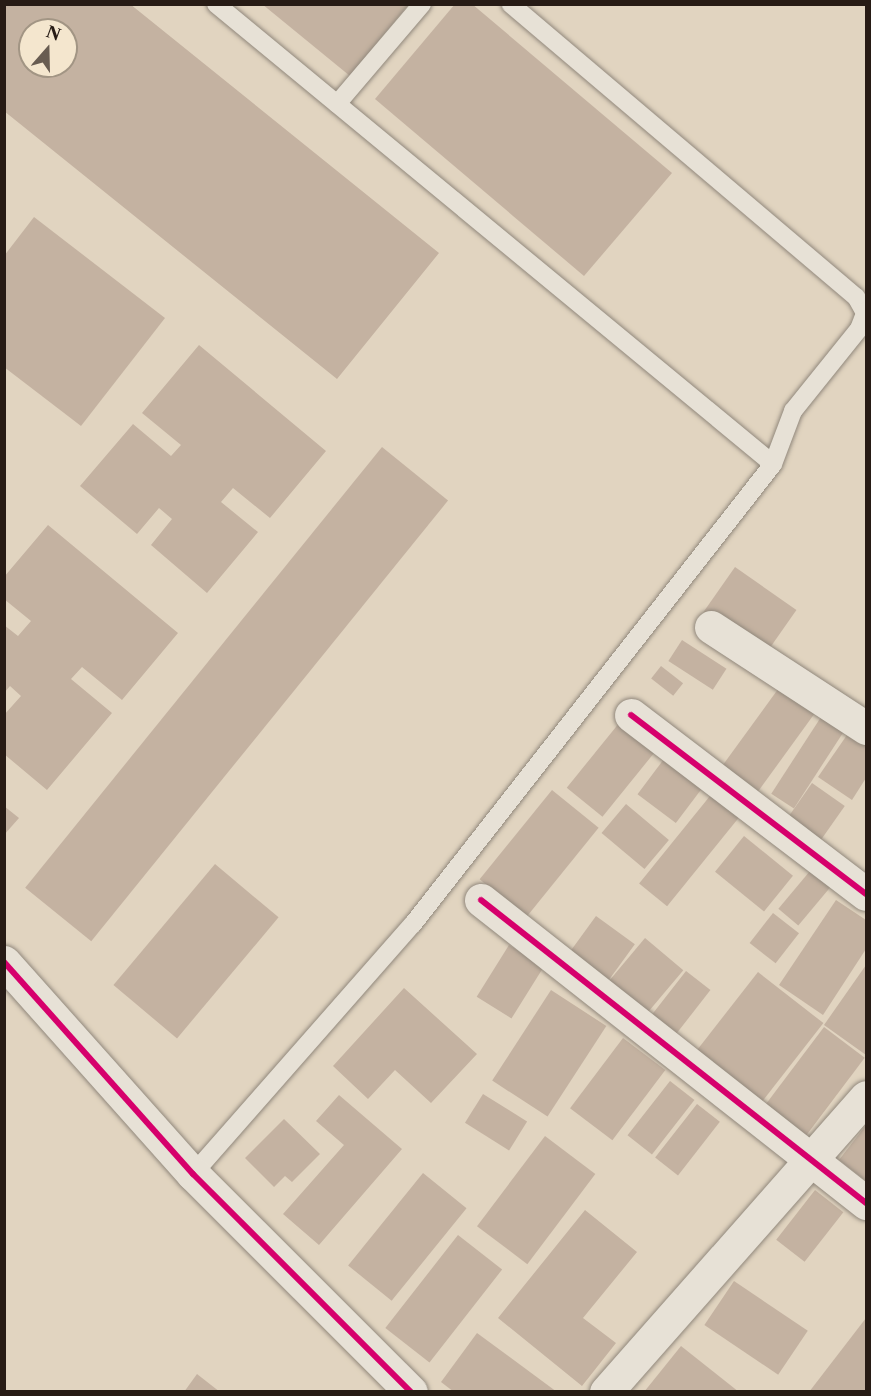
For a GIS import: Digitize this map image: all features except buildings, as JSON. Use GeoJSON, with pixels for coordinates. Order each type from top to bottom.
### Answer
{"type":"FeatureCollection","features":[{"type":"Feature","properties":{"kind":"street"},"geometry":{"type":"LineString","coordinates":[[711,627],[867,728]]}},
{"type":"Feature","properties":{"kind":"street"},"geometry":{"type":"LineString","coordinates":[[631,715],[867,894]]}},
{"type":"Feature","properties":{"kind":"street"},"geometry":{"type":"LineString","coordinates":[[481,900],[811,1162],[867,1203]]}},
{"type":"Feature","properties":{"kind":"street"},"geometry":{"type":"LineString","coordinates":[[4,962],[193,1174],[411,1392]]}},
{"type":"Feature","properties":{"kind":"street"},"geometry":{"type":"LineString","coordinates":[[606,1392],[867,1097]]}},
{"type":"Feature","properties":{"kind":"lane"},"geometry":{"type":"LineString","coordinates":[[216,4],[773,464]]}},
{"type":"Feature","properties":{"kind":"lane"},"geometry":{"type":"LineString","coordinates":[[337,105],[422,4]]}},
{"type":"Feature","properties":{"kind":"lane"},"geometry":{"type":"LineString","coordinates":[[193,1174],[413,924],[773,464],[793,411],[859,328],[865,313],[856,297],[510,4]]}},
{"type":"Feature","properties":{"kind":"cycle path"},"geometry":{"type":"LineString","coordinates":[[631,715],[866,894]]}},
{"type":"Feature","properties":{"kind":"cycle path"},"geometry":{"type":"LineString","coordinates":[[481,900],[866,1203]]}},
{"type":"Feature","properties":{"kind":"cycle path"},"geometry":{"type":"LineString","coordinates":[[4,962],[193,1174],[411,1392]]}}]}
